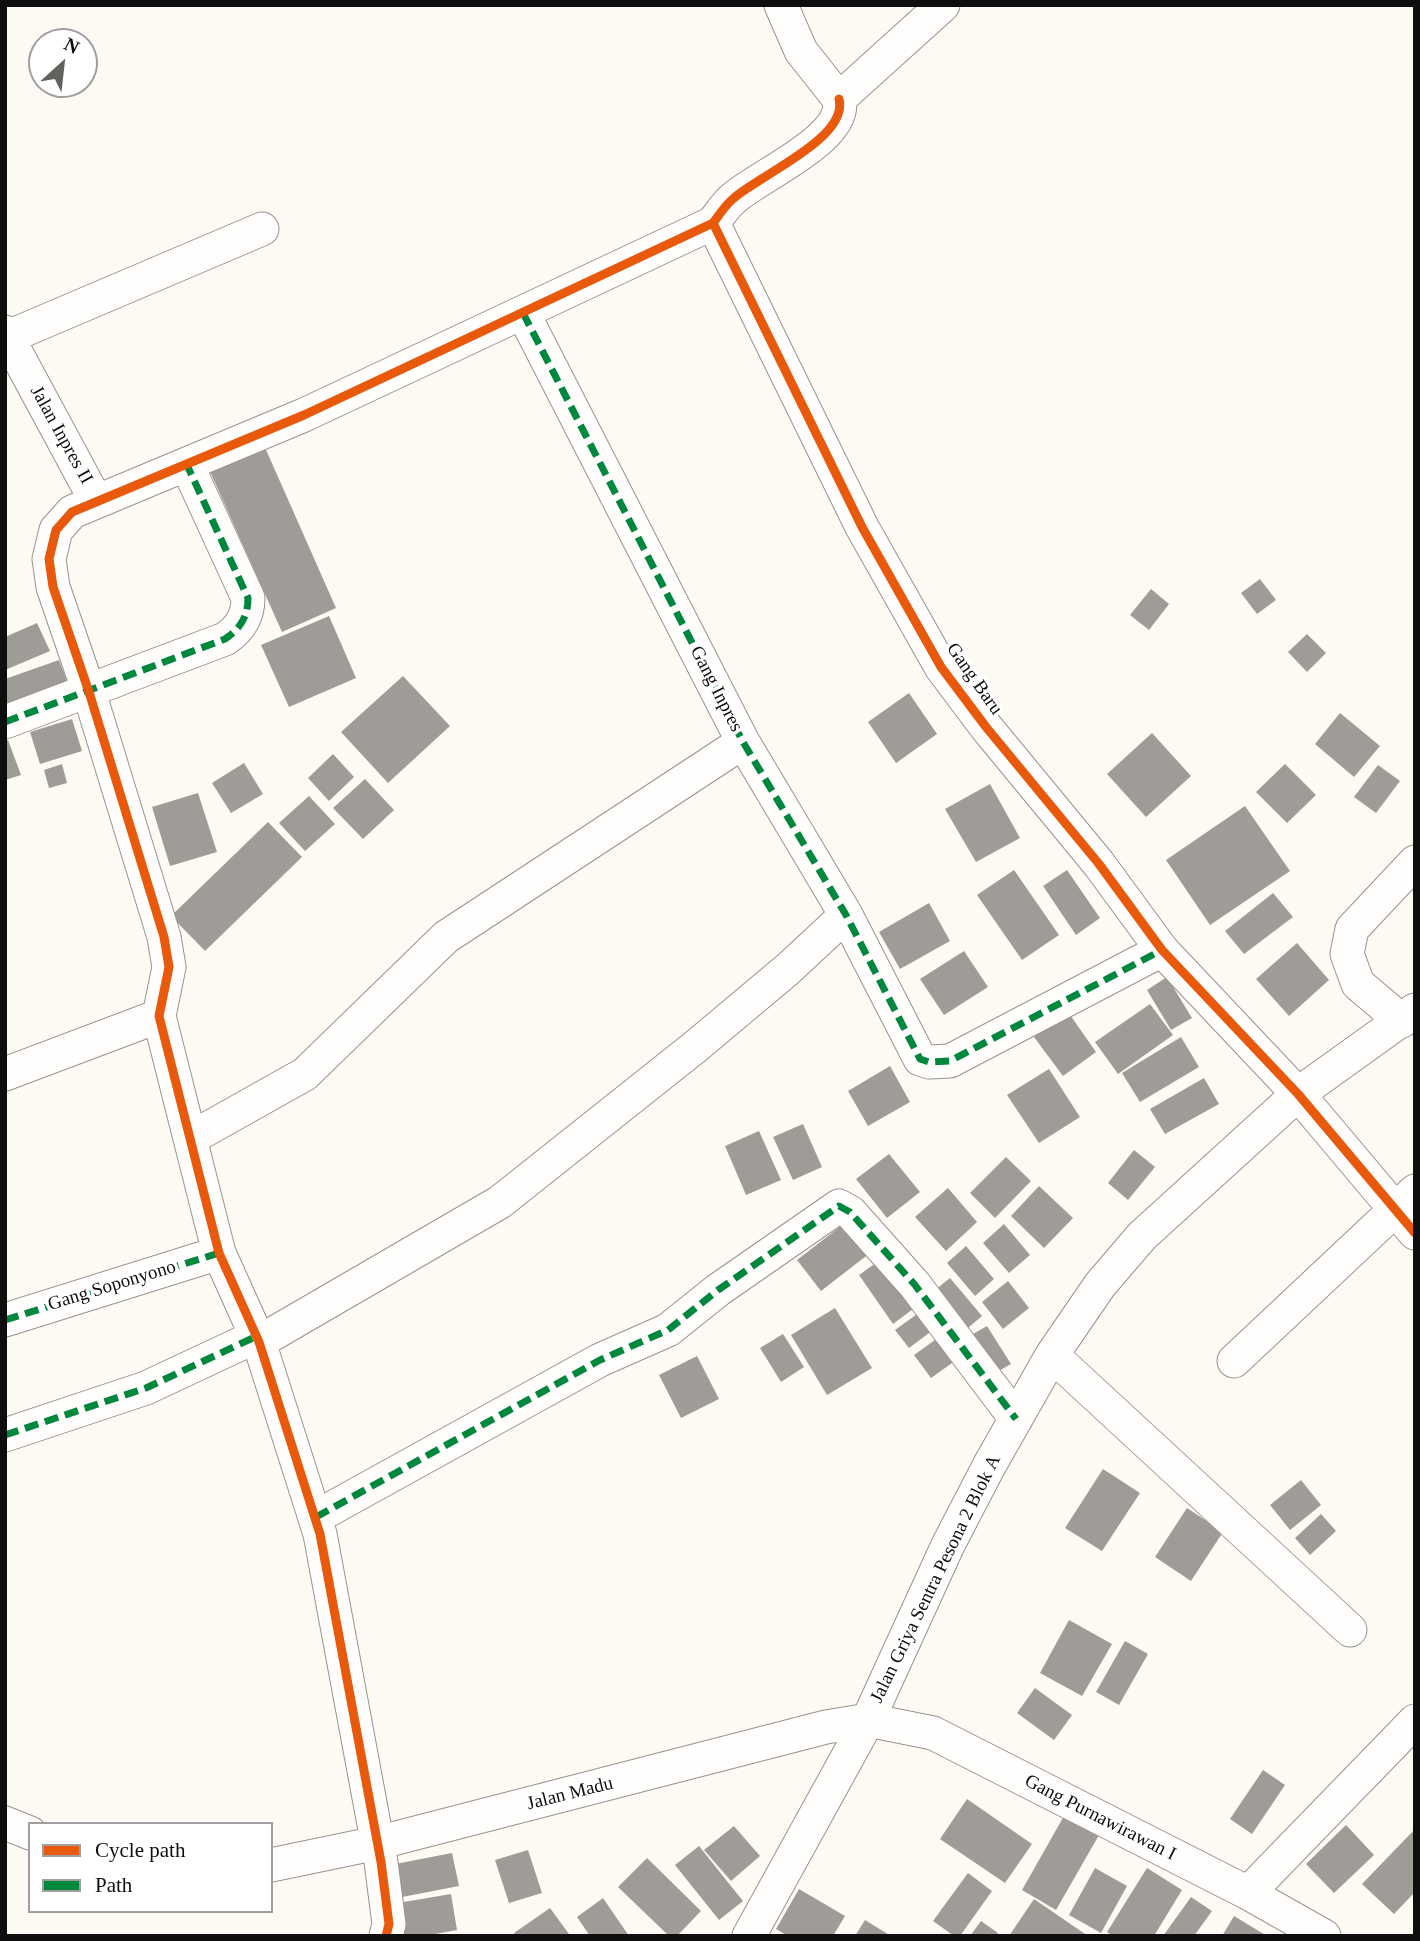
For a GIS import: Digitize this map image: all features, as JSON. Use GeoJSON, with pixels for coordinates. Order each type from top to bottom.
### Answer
{"type":"FeatureCollection","features":[{"type":"Feature","properties":{"kind":"street"},"geometry":{"type":"LineString","coordinates":[[386,1936],[389,1924],[377,1843],[316,1517],[258,1339],[219,1253],[159,1016],[167,979],[168,956],[89,692],[52,587],[49,559],[56,530],[72,512],[304,415],[523,313],[593,276],[713,223],[732,199],[828,133],[839,112],[839,99],[801,51],[781,5]]}},
{"type":"Feature","properties":{"kind":"street"},"geometry":{"type":"LineString","coordinates":[[839,99],[943,5]]}},
{"type":"Feature","properties":{"kind":"street","name":"Gang Baru"},"geometry":{"type":"LineString","coordinates":[[713,223],[862,527],[941,667],[986,727],[1100,864],[1162,950],[1298,1094],[1405,1199],[1415,1233]]}},
{"type":"Feature","properties":{"kind":"street"},"geometry":{"type":"LineString","coordinates":[[6,335],[262,229]]}},
{"type":"Feature","properties":{"kind":"street","name":"Gang Inpres"},"geometry":{"type":"LineString","coordinates":[[523,313],[743,742],[846,915],[920,1059],[929,1062],[950,1061],[1162,950]]}},
{"type":"Feature","properties":{"kind":"street","name":"Jalan Inpres II"},"geometry":{"type":"LineString","coordinates":[[6,335],[96,500]]}},
{"type":"Feature","properties":{"kind":"street"},"geometry":{"type":"LineString","coordinates":[[5,722],[89,692],[225,639],[236,632],[248,611],[248,598],[187,465]]}},
{"type":"Feature","properties":{"kind":"street"},"geometry":{"type":"LineString","coordinates":[[191,1138],[305,1074],[446,937],[743,742]]}},
{"type":"Feature","properties":{"kind":"street"},"geometry":{"type":"LineString","coordinates":[[1408,1015],[1358,984],[1347,954],[1352,929],[1415,862]]}},
{"type":"Feature","properties":{"kind":"street"},"geometry":{"type":"LineString","coordinates":[[5,1435],[146,1388],[258,1339],[499,1202],[695,1047],[788,969],[846,915]]}},
{"type":"Feature","properties":{"kind":"street","name":"Jalan Griya Sentra Pesona 2 Blok A"},"geometry":{"type":"LineString","coordinates":[[749,1936],[868,1720],[948,1545],[1052,1355],[1100,1285],[1142,1236],[1298,1094],[1408,1015]]}},
{"type":"Feature","properties":{"kind":"street"},"geometry":{"type":"LineString","coordinates":[[5,1074],[159,1016]]}},
{"type":"Feature","properties":{"kind":"street"},"geometry":{"type":"LineString","coordinates":[[1234,1361],[1405,1199]]}},
{"type":"Feature","properties":{"kind":"street"},"geometry":{"type":"LineString","coordinates":[[316,1517],[600,1360],[668,1330],[718,1290],[839,1206],[850,1212],[915,1285],[1016,1419]]}},
{"type":"Feature","properties":{"kind":"street","name":"Gang Soponyono"},"geometry":{"type":"LineString","coordinates":[[5,1320],[219,1253]]}},
{"type":"Feature","properties":{"kind":"street"},"geometry":{"type":"LineString","coordinates":[[1052,1355],[1350,1630]]}},
{"type":"Feature","properties":{"kind":"street","name":"Jalan Madu"},"geometry":{"type":"LineString","coordinates":[[273,1865],[377,1843],[826,1727],[868,1720]]}},
{"type":"Feature","properties":{"kind":"street","name":"Gang Purnawirawan I"},"geometry":{"type":"LineString","coordinates":[[868,1720],[933,1733],[1248,1893],[1324,1936]]}},
{"type":"Feature","properties":{"kind":"street"},"geometry":{"type":"LineString","coordinates":[[1248,1893],[1415,1721]]}},
{"type":"Feature","properties":{"kind":"street"},"geometry":{"type":"LineString","coordinates":[[5,1823],[28,1832]]}},
{"type":"Feature","properties":{"kind":"building"},"geometry":{"type":"Polygon","coordinates":[[[263,443],[336,608],[282,632],[208,467],[263,443]]]}},
{"type":"Feature","properties":{"kind":"building"},"geometry":{"type":"Polygon","coordinates":[[[1260,579],[1276,600],[1257,614],[1241,593],[1260,579]]]}},
{"type":"Feature","properties":{"kind":"building"},"geometry":{"type":"Polygon","coordinates":[[[1151,589],[1169,604],[1149,630],[1130,615],[1151,589]]]}},
{"type":"Feature","properties":{"kind":"building"},"geometry":{"type":"Polygon","coordinates":[[[329,616],[356,678],[289,707],[261,645],[329,616]]]}},
{"type":"Feature","properties":{"kind":"building"},"geometry":{"type":"Polygon","coordinates":[[[37,623],[50,651],[5,670],[5,637],[37,623]]]}},
{"type":"Feature","properties":{"kind":"building"},"geometry":{"type":"Polygon","coordinates":[[[1307,634],[1326,653],[1307,672],[1288,652],[1307,634]]]}},
{"type":"Feature","properties":{"kind":"building"},"geometry":{"type":"Polygon","coordinates":[[[59,660],[68,684],[5,706],[5,679],[59,660]]]}},
{"type":"Feature","properties":{"kind":"building"},"geometry":{"type":"Polygon","coordinates":[[[403,676],[450,726],[388,783],[341,732],[403,676]]]}},
{"type":"Feature","properties":{"kind":"building"},"geometry":{"type":"Polygon","coordinates":[[[909,693],[937,734],[896,763],[868,722],[909,693]]]}},
{"type":"Feature","properties":{"kind":"building"},"geometry":{"type":"Polygon","coordinates":[[[1340,713],[1380,746],[1354,777],[1315,744],[1340,713]]]}},
{"type":"Feature","properties":{"kind":"building"},"geometry":{"type":"Polygon","coordinates":[[[72,719],[82,751],[40,764],[30,732],[72,719]]]}},
{"type":"Feature","properties":{"kind":"building"},"geometry":{"type":"Polygon","coordinates":[[[1152,733],[1191,776],[1146,817],[1107,774],[1152,733]]]}},
{"type":"Feature","properties":{"kind":"building"},"geometry":{"type":"Polygon","coordinates":[[[8,740],[21,775],[5,780],[5,741],[8,740]]]}},
{"type":"Feature","properties":{"kind":"building"},"geometry":{"type":"Polygon","coordinates":[[[333,754],[354,777],[329,801],[308,778],[333,754]]]}},
{"type":"Feature","properties":{"kind":"building"},"geometry":{"type":"Polygon","coordinates":[[[244,763],[263,794],[231,813],[212,783],[244,763]]]}},
{"type":"Feature","properties":{"kind":"building"},"geometry":{"type":"Polygon","coordinates":[[[62,764],[67,783],[49,788],[44,770],[62,764]]]}},
{"type":"Feature","properties":{"kind":"building"},"geometry":{"type":"Polygon","coordinates":[[[1285,764],[1316,795],[1287,823],[1256,792],[1285,764]]]}},
{"type":"Feature","properties":{"kind":"building"},"geometry":{"type":"Polygon","coordinates":[[[1378,765],[1400,781],[1376,813],[1354,797],[1378,765]]]}},
{"type":"Feature","properties":{"kind":"building"},"geometry":{"type":"Polygon","coordinates":[[[365,779],[394,810],[363,839],[333,808],[365,779]]]}},
{"type":"Feature","properties":{"kind":"building"},"geometry":{"type":"Polygon","coordinates":[[[990,784],[1020,838],[976,862],[945,809],[990,784]]]}},
{"type":"Feature","properties":{"kind":"building"},"geometry":{"type":"Polygon","coordinates":[[[198,793],[217,852],[170,866],[152,807],[198,793]]]}},
{"type":"Feature","properties":{"kind":"building"},"geometry":{"type":"Polygon","coordinates":[[[309,796],[335,824],[305,851],[279,823],[309,796]]]}},
{"type":"Feature","properties":{"kind":"building"},"geometry":{"type":"Polygon","coordinates":[[[1245,806],[1290,871],[1210,925],[1166,860],[1245,806]]]}},
{"type":"Feature","properties":{"kind":"building"},"geometry":{"type":"Polygon","coordinates":[[[268,822],[302,857],[205,951],[171,916],[268,822]]]}},
{"type":"Feature","properties":{"kind":"building"},"geometry":{"type":"Polygon","coordinates":[[[1014,870],[1059,935],[1022,960],[977,895],[1014,870]]]}},
{"type":"Feature","properties":{"kind":"building"},"geometry":{"type":"Polygon","coordinates":[[[1067,870],[1100,918],[1076,935],[1043,886],[1067,870]]]}},
{"type":"Feature","properties":{"kind":"building"},"geometry":{"type":"Polygon","coordinates":[[[1273,893],[1293,917],[1244,954],[1225,931],[1273,893]]]}},
{"type":"Feature","properties":{"kind":"building"},"geometry":{"type":"Polygon","coordinates":[[[929,903],[950,941],[900,969],[879,932],[929,903]]]}},
{"type":"Feature","properties":{"kind":"building"},"geometry":{"type":"Polygon","coordinates":[[[1297,943],[1329,980],[1289,1016],[1256,979],[1297,943]]]}},
{"type":"Feature","properties":{"kind":"building"},"geometry":{"type":"Polygon","coordinates":[[[964,951],[988,987],[944,1015],[920,979],[964,951]]]}},
{"type":"Feature","properties":{"kind":"building"},"geometry":{"type":"Polygon","coordinates":[[[1167,977],[1192,1018],[1171,1030],[1147,990],[1167,977]]]}},
{"type":"Feature","properties":{"kind":"building"},"geometry":{"type":"Polygon","coordinates":[[[1150,1004],[1173,1035],[1118,1074],[1095,1042],[1150,1004]]]}},
{"type":"Feature","properties":{"kind":"building"},"geometry":{"type":"Polygon","coordinates":[[[1068,1012],[1096,1052],[1063,1076],[1034,1037],[1068,1012]]]}},
{"type":"Feature","properties":{"kind":"building"},"geometry":{"type":"Polygon","coordinates":[[[1181,1037],[1199,1067],[1140,1102],[1122,1073],[1181,1037]]]}},
{"type":"Feature","properties":{"kind":"building"},"geometry":{"type":"Polygon","coordinates":[[[890,1066],[910,1102],[868,1126],[848,1091],[890,1066]]]}},
{"type":"Feature","properties":{"kind":"building"},"geometry":{"type":"Polygon","coordinates":[[[1049,1069],[1080,1117],[1039,1143],[1007,1095],[1049,1069]]]}},
{"type":"Feature","properties":{"kind":"building"},"geometry":{"type":"Polygon","coordinates":[[[1204,1078],[1219,1104],[1165,1134],[1150,1109],[1204,1078]]]}},
{"type":"Feature","properties":{"kind":"building"},"geometry":{"type":"Polygon","coordinates":[[[803,1124],[822,1167],[793,1180],[773,1137],[803,1124]]]}},
{"type":"Feature","properties":{"kind":"building"},"geometry":{"type":"Polygon","coordinates":[[[759,1131],[781,1180],[746,1195],[725,1146],[759,1131]]]}},
{"type":"Feature","properties":{"kind":"building"},"geometry":{"type":"Polygon","coordinates":[[[1134,1150],[1155,1167],[1128,1200],[1108,1183],[1134,1150]]]}},
{"type":"Feature","properties":{"kind":"building"},"geometry":{"type":"Polygon","coordinates":[[[889,1154],[920,1192],[887,1218],[856,1179],[889,1154]]]}},
{"type":"Feature","properties":{"kind":"building"},"geometry":{"type":"Polygon","coordinates":[[[1006,1157],[1031,1181],[995,1218],[970,1193],[1006,1157]]]}},
{"type":"Feature","properties":{"kind":"building"},"geometry":{"type":"Polygon","coordinates":[[[1039,1186],[1073,1218],[1044,1248],[1011,1216],[1039,1186]]]}},
{"type":"Feature","properties":{"kind":"building"},"geometry":{"type":"Polygon","coordinates":[[[948,1188],[977,1222],[946,1251],[915,1217],[948,1188]]]}},
{"type":"Feature","properties":{"kind":"building"},"geometry":{"type":"Polygon","coordinates":[[[846,1222],[870,1253],[821,1291],[797,1260],[846,1222]]]}},
{"type":"Feature","properties":{"kind":"building"},"geometry":{"type":"Polygon","coordinates":[[[1004,1224],[1030,1255],[1009,1273],[983,1243],[1004,1224]]]}},
{"type":"Feature","properties":{"kind":"building"},"geometry":{"type":"Polygon","coordinates":[[[966,1246],[994,1279],[975,1296],[947,1263],[966,1246]]]}},
{"type":"Feature","properties":{"kind":"building"},"geometry":{"type":"Polygon","coordinates":[[[883,1258],[917,1306],[893,1324],[859,1275],[883,1258]]]}},
{"type":"Feature","properties":{"kind":"building"},"geometry":{"type":"Polygon","coordinates":[[[950,1278],[982,1316],[962,1333],[930,1294],[950,1278]]]}},
{"type":"Feature","properties":{"kind":"building"},"geometry":{"type":"Polygon","coordinates":[[[1008,1281],[1029,1308],[1003,1329],[982,1302],[1008,1281]]]}},
{"type":"Feature","properties":{"kind":"building"},"geometry":{"type":"Polygon","coordinates":[[[835,1308],[872,1368],[827,1395],[791,1335],[835,1308]]]}},
{"type":"Feature","properties":{"kind":"building"},"geometry":{"type":"Polygon","coordinates":[[[924,1309],[937,1327],[909,1348],[895,1330],[924,1309]]]}},
{"type":"Feature","properties":{"kind":"building"},"geometry":{"type":"Polygon","coordinates":[[[987,1326],[1011,1364],[990,1376],[966,1338],[987,1326]]]}},
{"type":"Feature","properties":{"kind":"building"},"geometry":{"type":"Polygon","coordinates":[[[783,1334],[804,1367],[781,1382],[760,1348],[783,1334]]]}},
{"type":"Feature","properties":{"kind":"building"},"geometry":{"type":"Polygon","coordinates":[[[942,1335],[959,1358],[931,1378],[914,1355],[942,1335]]]}},
{"type":"Feature","properties":{"kind":"building"},"geometry":{"type":"Polygon","coordinates":[[[697,1356],[719,1399],[681,1418],[659,1375],[697,1356]]]}},
{"type":"Feature","properties":{"kind":"building"},"geometry":{"type":"Polygon","coordinates":[[[1103,1469],[1140,1493],[1102,1551],[1065,1528],[1103,1469]]]}},
{"type":"Feature","properties":{"kind":"building"},"geometry":{"type":"Polygon","coordinates":[[[1301,1480],[1321,1505],[1290,1530],[1270,1505],[1301,1480]]]}},
{"type":"Feature","properties":{"kind":"building"},"geometry":{"type":"Polygon","coordinates":[[[1187,1508],[1223,1532],[1191,1581],[1155,1557],[1187,1508]]]}},
{"type":"Feature","properties":{"kind":"building"},"geometry":{"type":"Polygon","coordinates":[[[1321,1514],[1336,1531],[1310,1555],[1295,1538],[1321,1514]]]}},
{"type":"Feature","properties":{"kind":"building"},"geometry":{"type":"Polygon","coordinates":[[[1069,1620],[1112,1644],[1082,1696],[1040,1673],[1069,1620]]]}},
{"type":"Feature","properties":{"kind":"building"},"geometry":{"type":"Polygon","coordinates":[[[1125,1641],[1148,1654],[1119,1705],[1096,1692],[1125,1641]]]}},
{"type":"Feature","properties":{"kind":"building"},"geometry":{"type":"Polygon","coordinates":[[[1035,1688],[1072,1715],[1054,1740],[1017,1713],[1035,1688]]]}},
{"type":"Feature","properties":{"kind":"building"},"geometry":{"type":"Polygon","coordinates":[[[1263,1770],[1285,1785],[1252,1834],[1230,1819],[1263,1770]]]}},
{"type":"Feature","properties":{"kind":"building"},"geometry":{"type":"Polygon","coordinates":[[[967,1799],[1032,1844],[1005,1883],[940,1839],[967,1799]]]}},
{"type":"Feature","properties":{"kind":"building"},"geometry":{"type":"Polygon","coordinates":[[[1064,1816],[1099,1835],[1056,1910],[1022,1890],[1064,1816]]]}},
{"type":"Feature","properties":{"kind":"building"},"geometry":{"type":"Polygon","coordinates":[[[1346,1825],[1374,1855],[1334,1893],[1306,1864],[1346,1825]]]}},
{"type":"Feature","properties":{"kind":"building"},"geometry":{"type":"Polygon","coordinates":[[[734,1826],[760,1856],[731,1881],[704,1850],[734,1826]]]}},
{"type":"Feature","properties":{"kind":"building"},"geometry":{"type":"Polygon","coordinates":[[[1415,1829],[1415,1892],[1394,1914],[1362,1884],[1415,1829]]]}},
{"type":"Feature","properties":{"kind":"building"},"geometry":{"type":"Polygon","coordinates":[[[699,1846],[743,1901],[719,1920],[675,1865],[699,1846]]]}},
{"type":"Feature","properties":{"kind":"building"},"geometry":{"type":"Polygon","coordinates":[[[528,1850],[542,1893],[509,1903],[495,1860],[528,1850]]]}},
{"type":"Feature","properties":{"kind":"building"},"geometry":{"type":"Polygon","coordinates":[[[452,1853],[459,1886],[397,1898],[390,1865],[452,1853]]]}},
{"type":"Feature","properties":{"kind":"building"},"geometry":{"type":"Polygon","coordinates":[[[647,1858],[701,1911],[677,1936],[669,1936],[618,1887],[647,1858]]]}},
{"type":"Feature","properties":{"kind":"building"},"geometry":{"type":"Polygon","coordinates":[[[1095,1868],[1127,1886],[1101,1933],[1069,1915],[1095,1868]]]}},
{"type":"Feature","properties":{"kind":"building"},"geometry":{"type":"Polygon","coordinates":[[[1147,1868],[1182,1890],[1154,1936],[1113,1936],[1107,1932],[1147,1868]]]}},
{"type":"Feature","properties":{"kind":"building"},"geometry":{"type":"Polygon","coordinates":[[[968,1873],[992,1891],[960,1936],[954,1936],[933,1921],[968,1873]]]}},
{"type":"Feature","properties":{"kind":"building"},"geometry":{"type":"Polygon","coordinates":[[[799,1889],[845,1916],[833,1936],[788,1936],[776,1929],[799,1889]]]}},
{"type":"Feature","properties":{"kind":"building"},"geometry":{"type":"Polygon","coordinates":[[[451,1894],[457,1930],[424,1936],[398,1936],[392,1904],[451,1894]]]}},
{"type":"Feature","properties":{"kind":"building"},"geometry":{"type":"Polygon","coordinates":[[[1191,1897],[1212,1911],[1194,1936],[1163,1936],[1191,1897]]]}},
{"type":"Feature","properties":{"kind":"building"},"geometry":{"type":"Polygon","coordinates":[[[603,1898],[629,1936],[590,1936],[577,1917],[603,1898]]]}},
{"type":"Feature","properties":{"kind":"building"},"geometry":{"type":"Polygon","coordinates":[[[1034,1899],[1088,1936],[1009,1936],[1034,1899]]]}},
{"type":"Feature","properties":{"kind":"building"},"geometry":{"type":"Polygon","coordinates":[[[550,1908],[569,1934],[516,1936],[514,1933],[550,1908]]]}},
{"type":"Feature","properties":{"kind":"building"},"geometry":{"type":"Polygon","coordinates":[[[1234,1916],[1267,1936],[1222,1936],[1234,1916]]]}},
{"type":"Feature","properties":{"kind":"building"},"geometry":{"type":"Polygon","coordinates":[[[865,1920],[891,1936],[855,1936],[865,1920]]]}},
{"type":"Feature","properties":{"kind":"building"},"geometry":{"type":"Polygon","coordinates":[[[981,1921],[998,1933],[996,1936],[970,1936],[981,1921]]]}},
{"type":"Feature","properties":{"kind":"marked path"},"geometry":{"type":"LineString","coordinates":[[523,313],[743,742],[846,915],[920,1059],[929,1062],[950,1061],[1162,950]]}},
{"type":"Feature","properties":{"kind":"marked path"},"geometry":{"type":"LineString","coordinates":[[5,722],[225,639],[239,627],[247,611],[248,598],[187,465]]}},
{"type":"Feature","properties":{"kind":"marked path"},"geometry":{"type":"LineString","coordinates":[[316,1517],[600,1360],[668,1330],[718,1290],[839,1206],[850,1212],[915,1285],[1016,1419]]}},
{"type":"Feature","properties":{"kind":"marked path"},"geometry":{"type":"LineString","coordinates":[[5,1320],[219,1253]]}},
{"type":"Feature","properties":{"kind":"marked path"},"geometry":{"type":"LineString","coordinates":[[5,1435],[146,1388],[257,1336]]}},
{"type":"Feature","properties":{"kind":"cycle path"},"geometry":{"type":"LineString","coordinates":[[386,1936],[389,1924],[381,1862],[320,1534],[259,1342],[219,1253],[159,1016],[169,967],[164,937],[89,692],[53,587],[49,559],[56,530],[72,512],[304,415],[713,223],[734,198],[816,142],[830,128],[838,114],[839,99]]}},
{"type":"Feature","properties":{"kind":"cycle path"},"geometry":{"type":"LineString","coordinates":[[713,223],[862,527],[941,667],[986,727],[1099,864],[1162,950],[1298,1094],[1415,1233]]}}]}
